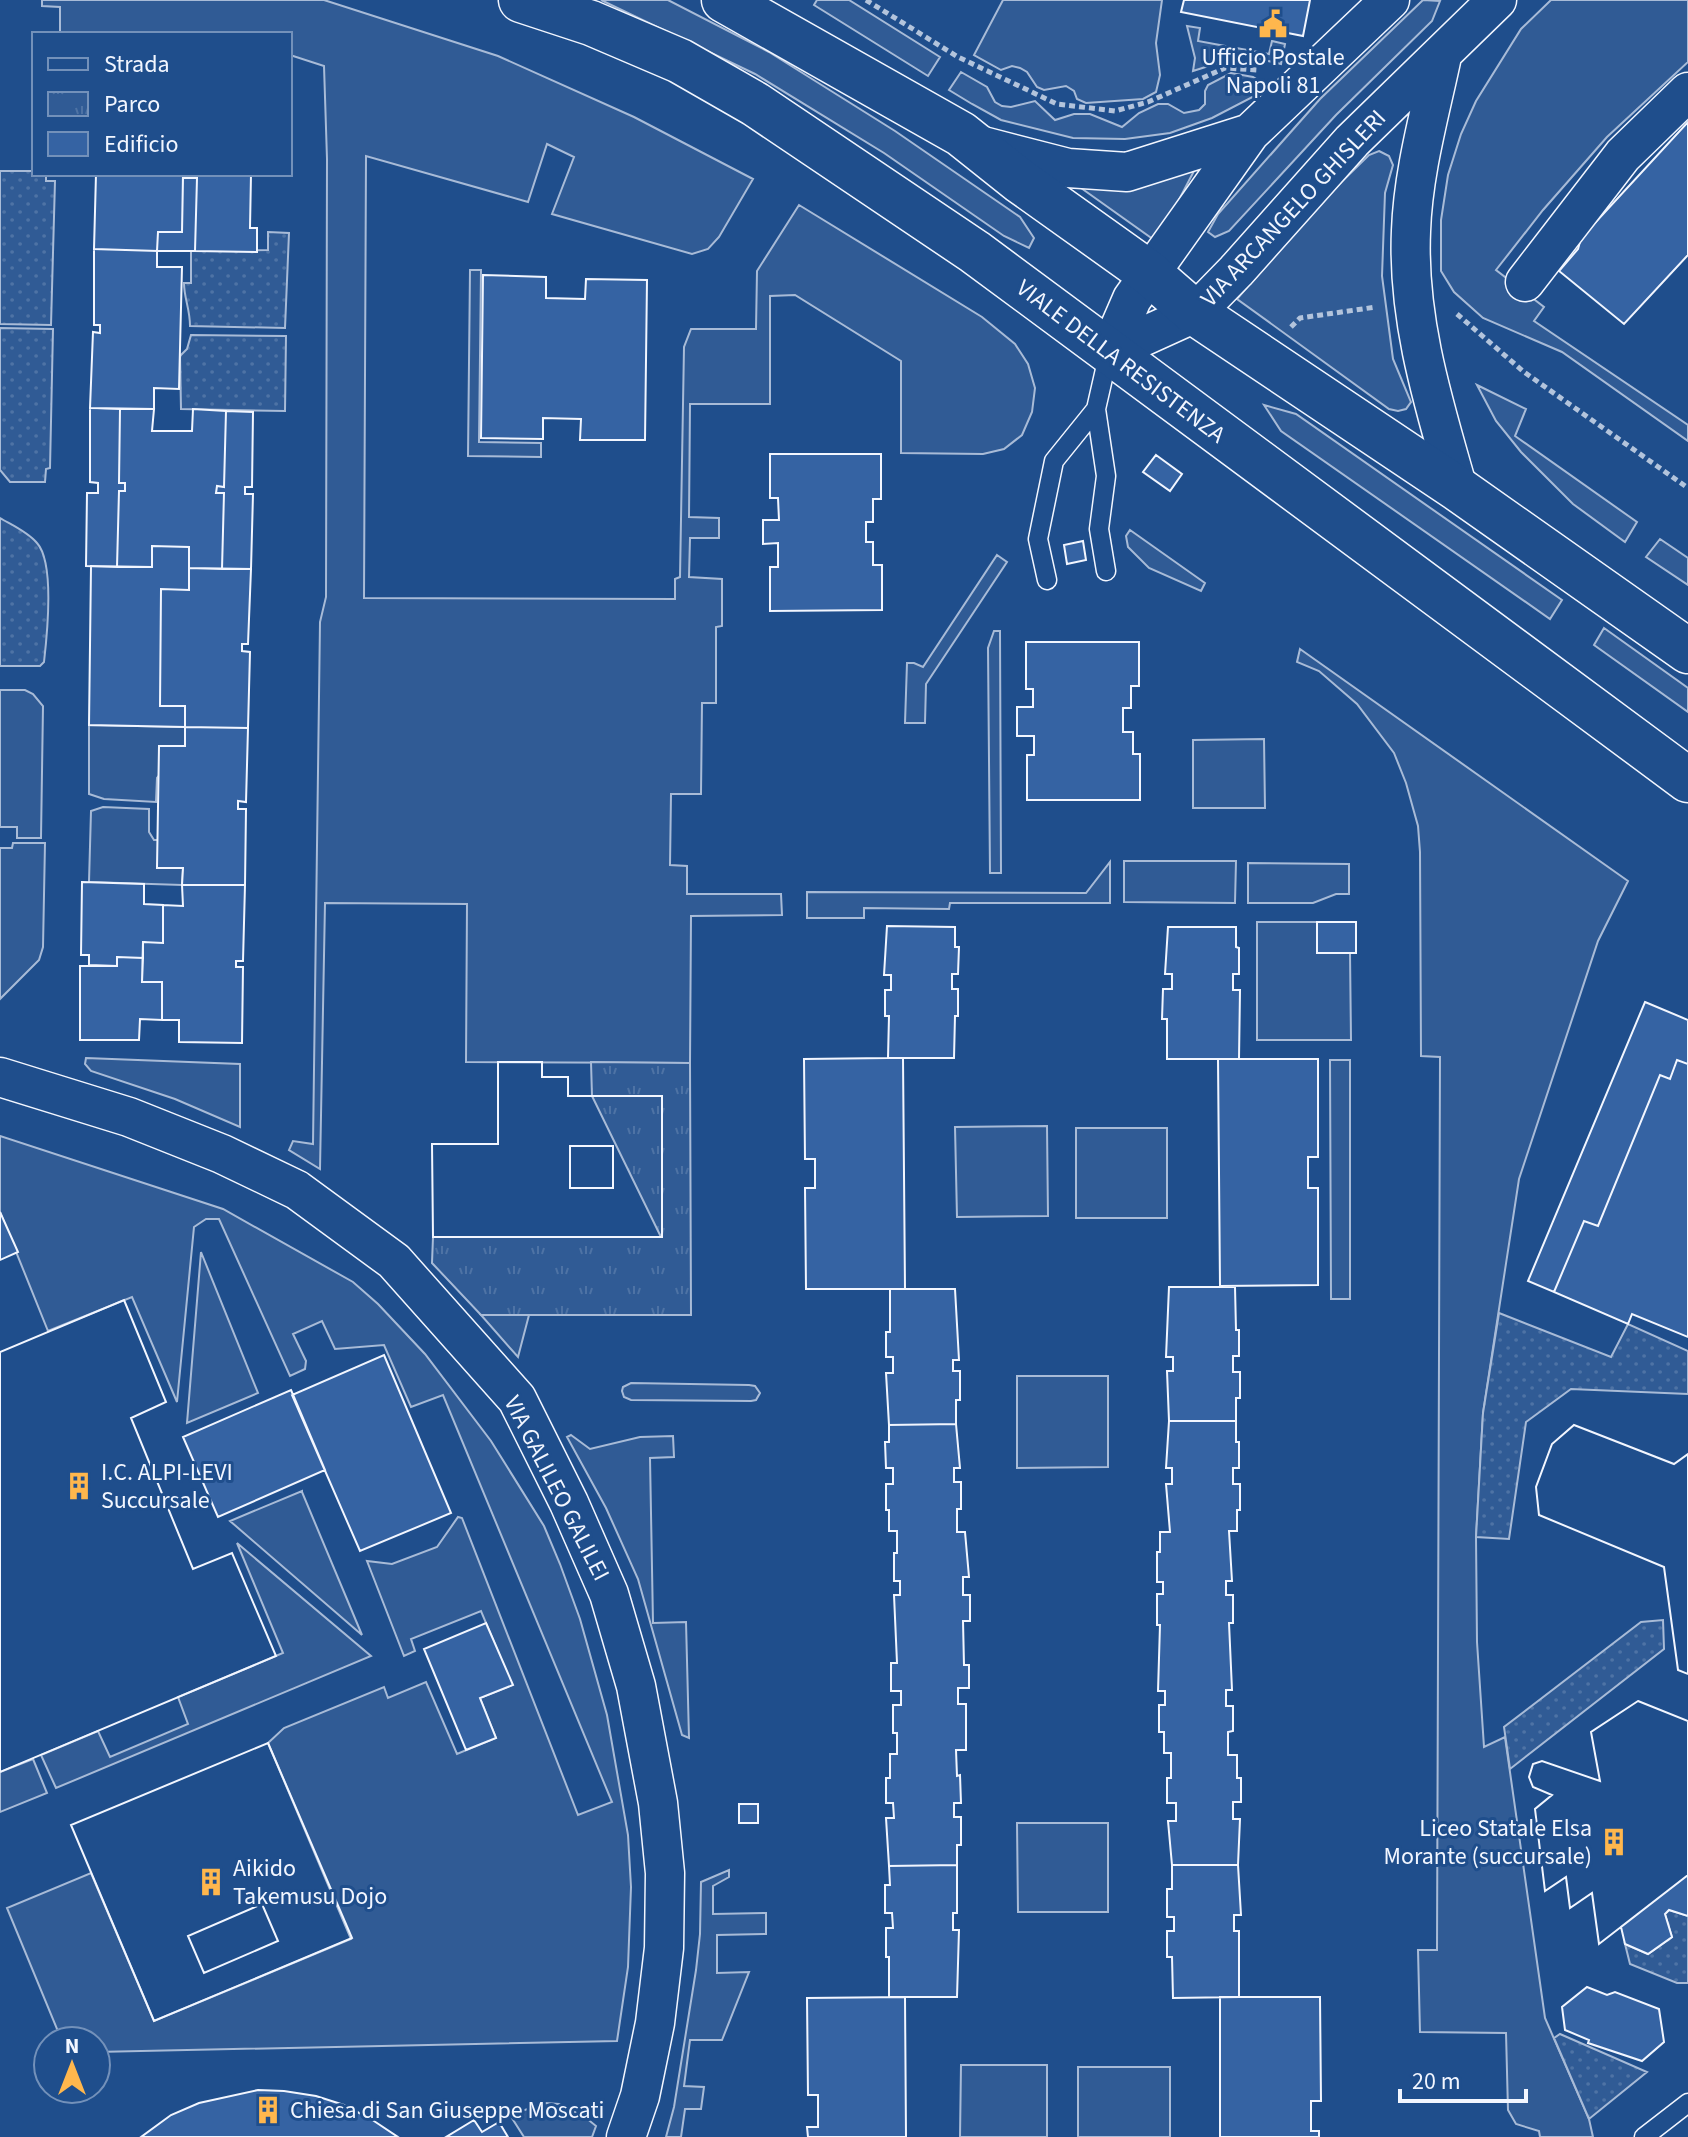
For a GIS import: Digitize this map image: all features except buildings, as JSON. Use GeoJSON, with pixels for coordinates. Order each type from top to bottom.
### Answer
{"type":"FeatureCollection","features":[{"type":"Feature","properties":{"kind":"street","name":"VIALE DELLA RESISTENZA"},"geometry":{"type":"LineString","coordinates":[[521,0],[591,23],[680,61],[755,104],[975,252],[1688,780]]}},
{"type":"Feature","properties":{"kind":"street"},"geometry":{"type":"LineString","coordinates":[[724,0],[983,147],[1068,168],[1127,172],[1250,133]]}},
{"type":"Feature","properties":{"kind":"street"},"geometry":{"type":"LineString","coordinates":[[1109,352],[1132,299],[1250,133],[1390,0]]}},
{"type":"Feature","properties":{"kind":"street","name":"VIA ARCANGELO GHISLERI"},"geometry":{"type":"LineString","coordinates":[[1109,352],[1195,313],[1352,141],[1497,0]]}},
{"type":"Feature","properties":{"kind":"street","name":"VIA ARCANGELO GHISLERI"},"geometry":{"type":"LineString","coordinates":[[1442,56],[1418,174],[1411,230],[1411,290],[1429,391],[1458,489]]}},
{"type":"Feature","properties":{"kind":"street"},"geometry":{"type":"LineString","coordinates":[[1525,282],[1623,155],[1688,92]]}},
{"type":"Feature","properties":{"kind":"street"},"geometry":{"type":"LineString","coordinates":[[961,134],[1020,181],[1149,273],[1195,313],[1458,489],[1688,651]]}},
{"type":"Feature","properties":{"kind":"street","name":"VIA GALILEO GALILEI"},"geometry":{"type":"LineString","coordinates":[[0,1077],[129,1117],[222,1154],[297,1190],[394,1261],[517,1399],[569,1503],[609,1594],[636,1686],[658,1803],[665,1873],[664,1948],[655,2023],[640,2096],[626,2137]]}},
{"type":"Feature","properties":{"kind":"lane"},"geometry":{"type":"LineString","coordinates":[[1106,571],[1099,529],[1106,476],[1096,409],[1109,352]]}},
{"type":"Feature","properties":{"kind":"lane"},"geometry":{"type":"LineString","coordinates":[[1047,580],[1038,539],[1054,461],[1096,409]]}},
{"type":"Feature","properties":{"kind":"lane"},"geometry":{"type":"LineString","coordinates":[[1644,2137],[1688,2103]]}},
{"type":"Feature","properties":{"kind":"path"},"geometry":{"type":"LineString","coordinates":[[866,0],[958,57],[1057,104],[1115,111],[1148,102],[1225,68],[1264,72]]}},
{"type":"Feature","properties":{"kind":"path"},"geometry":{"type":"LineString","coordinates":[[1285,334],[1300,318],[1386,306]]}},
{"type":"Feature","properties":{"kind":"path"},"geometry":{"type":"LineString","coordinates":[[1449,307],[1524,372],[1688,488]]}},
{"type":"Feature","properties":{"kind":"shaded area"},"geometry":{"type":"Polygon","coordinates":[[[42,0],[324,0],[498,56],[634,117],[753,179],[719,237],[708,249],[692,254],[552,214],[574,157],[547,144],[528,202],[366,156],[364,598],[675,599],[675,579],[680,577],[684,347],[691,329],[756,329],[757,271],[799,205],[982,317],[1015,344],[1028,364],[1035,388],[1032,412],[1022,435],[1004,449],[983,454],[901,453],[901,361],[795,295],[770,296],[770,404],[690,404],[689,517],[719,518],[719,538],[690,538],[689,577],[722,579],[722,626],[716,627],[716,703],[702,703],[701,794],[671,794],[670,865],[687,866],[687,894],[781,894],[782,915],[691,916],[690,1063],[466,1062],[467,904],[325,903],[320,1169],[289,1150],[293,1141],[313,1144],[320,622],[326,597],[327,159],[324,66],[292,56],[292,32],[60,32],[60,7],[42,6],[42,0]]]}},
{"type":"Feature","properties":{"kind":"shaded area"},"geometry":{"type":"Polygon","coordinates":[[[601,0],[668,0],[769,52],[895,131],[1020,217],[1034,238],[1029,248],[1004,236],[884,153],[755,74],[601,0]]]}},
{"type":"Feature","properties":{"kind":"shaded area"},"geometry":{"type":"Polygon","coordinates":[[[817,0],[849,0],[940,57],[928,76],[814,5],[817,0]]]}},
{"type":"Feature","properties":{"kind":"shaded area"},"geometry":{"type":"Polygon","coordinates":[[[1003,0],[1162,0],[1156,43],[1160,75],[1156,92],[1143,99],[1086,103],[1077,99],[1074,91],[1066,86],[1044,90],[1037,87],[1027,72],[1020,68],[1012,66],[1001,70],[974,55],[1003,0]]]}},
{"type":"Feature","properties":{"kind":"shaded area"},"geometry":{"type":"Polygon","coordinates":[[[1423,0],[1440,1],[1432,21],[1336,115],[1229,231],[1215,237],[1208,232],[1218,214],[1320,99],[1423,0]]]}},
{"type":"Feature","properties":{"kind":"shaded area"},"geometry":{"type":"Polygon","coordinates":[[[1551,0],[1688,0],[1688,62],[1607,137],[1496,270],[1544,307],[1534,321],[1688,425],[1688,441],[1562,352],[1483,318],[1454,292],[1441,271],[1441,220],[1448,175],[1461,134],[1476,101],[1521,29],[1551,0]]]}},
{"type":"Feature","properties":{"kind":"shaded area"},"geometry":{"type":"Polygon","coordinates":[[[1187,26],[1200,28],[1198,41],[1269,54],[1272,41],[1285,44],[1281,64],[1243,55],[1193,71],[1195,58],[1187,26]]]}},
{"type":"Feature","properties":{"kind":"shaded area"},"geometry":{"type":"Polygon","coordinates":[[[961,72],[987,87],[995,102],[1002,106],[1035,101],[1055,120],[1074,114],[1090,114],[1122,127],[1139,113],[1158,104],[1168,104],[1184,113],[1199,110],[1205,104],[1208,85],[1231,73],[1253,77],[1270,88],[1212,118],[1170,133],[1125,139],[1073,138],[1001,120],[972,104],[949,90],[961,72]]]}},
{"type":"Feature","properties":{"kind":"shaded area"},"geometry":{"type":"Polygon","coordinates":[[[1379,151],[1389,156],[1393,165],[1385,193],[1382,276],[1393,359],[1411,402],[1406,409],[1398,411],[1389,409],[1237,299],[1320,203],[1369,155],[1379,151]]]}},
{"type":"Feature","properties":{"kind":"shaded area"},"geometry":{"type":"Polygon","coordinates":[[[1195,169],[1157,242],[1074,183],[1195,169]]]}},
{"type":"Feature","properties":{"kind":"shaded area"},"geometry":{"type":"Polygon","coordinates":[[[470,270],[481,270],[479,442],[541,443],[541,457],[468,456],[470,270]]]}},
{"type":"Feature","properties":{"kind":"shaded area"},"geometry":{"type":"Polygon","coordinates":[[[1477,385],[1526,409],[1515,436],[1637,522],[1625,542],[1573,504],[1521,452],[1496,421],[1477,385]]]}},
{"type":"Feature","properties":{"kind":"shaded area"},"geometry":{"type":"Polygon","coordinates":[[[1264,405],[1296,414],[1562,600],[1550,619],[1281,431],[1264,405]]]}},
{"type":"Feature","properties":{"kind":"shaded area"},"geometry":{"type":"Polygon","coordinates":[[[1130,530],[1205,583],[1201,591],[1149,568],[1128,547],[1126,536],[1130,530]]]}},
{"type":"Feature","properties":{"kind":"shaded area"},"geometry":{"type":"Polygon","coordinates":[[[1660,539],[1688,558],[1688,585],[1646,557],[1660,539]]]}},
{"type":"Feature","properties":{"kind":"shaded area"},"geometry":{"type":"Polygon","coordinates":[[[997,555],[1007,562],[926,684],[925,723],[905,723],[907,663],[923,667],[997,555]]]}},
{"type":"Feature","properties":{"kind":"shaded area"},"geometry":{"type":"Polygon","coordinates":[[[1604,628],[1688,688],[1688,712],[1594,645],[1604,628]]]}},
{"type":"Feature","properties":{"kind":"shaded area"},"geometry":{"type":"Polygon","coordinates":[[[994,631],[1000,631],[1001,873],[990,873],[988,648],[994,631]]]}},
{"type":"Feature","properties":{"kind":"shaded area"},"geometry":{"type":"Polygon","coordinates":[[[1300,649],[1628,881],[1598,941],[1519,1179],[1483,1413],[1476,1537],[1477,1642],[1484,1747],[1505,1737],[1545,2018],[1589,2119],[1593,2137],[1540,2137],[1539,2131],[1516,2124],[1508,2110],[1506,2033],[1420,2032],[1418,1950],[1437,1950],[1440,1057],[1421,1056],[1420,852],[1418,826],[1406,783],[1394,753],[1357,704],[1319,671],[1297,662],[1300,649]]]}},
{"type":"Feature","properties":{"kind":"shaded area"},"geometry":{"type":"Polygon","coordinates":[[[0,690],[25,690],[43,706],[41,838],[17,838],[17,827],[0,827],[0,690]]]}},
{"type":"Feature","properties":{"kind":"shaded area"},"geometry":{"type":"Polygon","coordinates":[[[89,725],[185,727],[185,746],[157,778],[156,802],[104,799],[89,794],[89,725]]]}},
{"type":"Feature","properties":{"kind":"shaded area"},"geometry":{"type":"Polygon","coordinates":[[[1264,739],[1265,808],[1193,808],[1193,740],[1264,739]]]}},
{"type":"Feature","properties":{"kind":"shaded area"},"geometry":{"type":"Polygon","coordinates":[[[103,807],[149,809],[149,832],[154,840],[158,840],[158,867],[183,868],[182,885],[89,882],[91,811],[103,807]]]}},
{"type":"Feature","properties":{"kind":"shaded area"},"geometry":{"type":"Polygon","coordinates":[[[13,843],[45,843],[43,947],[39,960],[0,999],[0,848],[12,848],[13,843]]]}},
{"type":"Feature","properties":{"kind":"shaded area"},"geometry":{"type":"Polygon","coordinates":[[[1124,861],[1236,861],[1235,903],[1124,902],[1124,861]]]}},
{"type":"Feature","properties":{"kind":"shaded area"},"geometry":{"type":"Polygon","coordinates":[[[1110,862],[1110,903],[950,903],[949,909],[864,908],[864,918],[807,918],[807,892],[1086,893],[1110,862]]]}},
{"type":"Feature","properties":{"kind":"shaded area"},"geometry":{"type":"Polygon","coordinates":[[[1248,863],[1349,864],[1349,894],[1336,894],[1313,903],[1248,903],[1248,863]]]}},
{"type":"Feature","properties":{"kind":"shaded area"},"geometry":{"type":"Polygon","coordinates":[[[1257,922],[1317,922],[1317,952],[1350,953],[1351,1040],[1257,1040],[1257,922]]]}},
{"type":"Feature","properties":{"kind":"shaded area"},"geometry":{"type":"Polygon","coordinates":[[[86,1058],[240,1064],[240,1127],[175,1099],[91,1071],[85,1064],[86,1058]]]}},
{"type":"Feature","properties":{"kind":"shaded area"},"geometry":{"type":"Polygon","coordinates":[[[1330,1060],[1350,1060],[1350,1299],[1331,1299],[1330,1060]]]}},
{"type":"Feature","properties":{"kind":"shaded area"},"geometry":{"type":"Polygon","coordinates":[[[1047,1126],[1048,1216],[957,1217],[955,1127],[1047,1126]]]}},
{"type":"Feature","properties":{"kind":"shaded area"},"geometry":{"type":"Polygon","coordinates":[[[1076,1128],[1167,1128],[1167,1218],[1076,1218],[1076,1128]]]}},
{"type":"Feature","properties":{"kind":"shaded area"},"geometry":{"type":"Polygon","coordinates":[[[0,1136],[223,1209],[353,1282],[425,1354],[491,1441],[544,1526],[580,1619],[607,1715],[628,1835],[631,1887],[628,1967],[617,2041],[112,2052],[112,2025],[55,2025],[7,1908],[91,1873],[154,2021],[351,1939],[268,1743],[284,1728],[384,1687],[388,1698],[426,1682],[457,1754],[496,1738],[480,1698],[512,1685],[481,1611],[411,1639],[415,1651],[404,1656],[367,1561],[392,1564],[437,1547],[458,1517],[462,1518],[578,1815],[612,1802],[443,1395],[411,1407],[384,1345],[335,1349],[322,1321],[293,1334],[306,1361],[305,1369],[290,1376],[219,1219],[206,1219],[194,1227],[177,1402],[132,1297],[48,1331],[0,1212],[0,1136]]]}},
{"type":"Feature","properties":{"kind":"shaded area"},"geometry":{"type":"Polygon","coordinates":[[[201,1252],[258,1393],[187,1423],[201,1252]]]}},
{"type":"Feature","properties":{"kind":"shaded area"},"geometry":{"type":"Polygon","coordinates":[[[481,1315],[529,1315],[518,1357],[481,1315]]]}},
{"type":"Feature","properties":{"kind":"shaded area"},"geometry":{"type":"Polygon","coordinates":[[[1017,1376],[1108,1376],[1108,1467],[1017,1468],[1017,1376]]]}},
{"type":"Feature","properties":{"kind":"shaded area"},"geometry":{"type":"Polygon","coordinates":[[[631,1383],[749,1385],[755,1386],[760,1393],[756,1400],[751,1401],[631,1400],[624,1397],[622,1391],[631,1383]]]}},
{"type":"Feature","properties":{"kind":"shaded area"},"geometry":{"type":"Polygon","coordinates":[[[571,1435],[590,1449],[640,1437],[673,1436],[674,1457],[650,1458],[653,1623],[686,1622],[689,1738],[682,1735],[638,1579],[606,1508],[567,1437],[571,1435]]]}},
{"type":"Feature","properties":{"kind":"shaded area"},"geometry":{"type":"Polygon","coordinates":[[[302,1492],[362,1635],[230,1521],[302,1492]]]}},
{"type":"Feature","properties":{"kind":"shaded area"},"geometry":{"type":"Polygon","coordinates":[[[237,1543],[371,1656],[56,1788],[41,1755],[98,1731],[110,1757],[188,1724],[178,1697],[283,1653],[237,1543]]]}},
{"type":"Feature","properties":{"kind":"shaded area"},"geometry":{"type":"Polygon","coordinates":[[[33,1759],[47,1793],[0,1812],[0,1772],[33,1759]]]}},
{"type":"Feature","properties":{"kind":"shaded area"},"geometry":{"type":"Polygon","coordinates":[[[1017,1823],[1108,1823],[1108,1912],[1018,1912],[1017,1823]]]}},
{"type":"Feature","properties":{"kind":"shaded area"},"geometry":{"type":"Polygon","coordinates":[[[729,1870],[729,1877],[713,1886],[713,1914],[766,1913],[766,1934],[717,1935],[717,1973],[749,1972],[722,2040],[690,2040],[684,2086],[704,2087],[701,2109],[685,2109],[681,2137],[666,2137],[674,2107],[696,1970],[701,1882],[729,1870]]]}},
{"type":"Feature","properties":{"kind":"shaded area"},"geometry":{"type":"Polygon","coordinates":[[[961,2065],[1047,2065],[1047,2137],[960,2137],[961,2065]]]}},
{"type":"Feature","properties":{"kind":"shaded area"},"geometry":{"type":"Polygon","coordinates":[[[1078,2067],[1170,2067],[1170,2137],[1078,2137],[1078,2067]]]}},
{"type":"Feature","properties":{"kind":"shaded area"},"geometry":{"type":"Polygon","coordinates":[[[545,2103],[559,2104],[585,2117],[596,2126],[592,2137],[524,2137],[510,2115],[545,2103]]]}},
{"type":"Feature","properties":{"kind":"green space"},"geometry":{"type":"Polygon","coordinates":[[[0,171],[32,171],[32,176],[46,176],[46,181],[55,181],[51,325],[0,324],[0,171]]]}},
{"type":"Feature","properties":{"kind":"green space"},"geometry":{"type":"Polygon","coordinates":[[[268,232],[289,233],[285,328],[190,326],[184,283],[191,283],[191,251],[268,250],[268,232]]]}},
{"type":"Feature","properties":{"kind":"green space"},"geometry":{"type":"Polygon","coordinates":[[[0,328],[53,329],[50,468],[46,469],[45,482],[10,482],[0,470],[0,328]]]}},
{"type":"Feature","properties":{"kind":"green space"},"geometry":{"type":"Polygon","coordinates":[[[191,335],[286,336],[285,411],[181,409],[180,356],[187,349],[191,335]]]}},
{"type":"Feature","properties":{"kind":"green space"},"geometry":{"type":"Polygon","coordinates":[[[0,518],[29,535],[43,553],[48,600],[44,662],[40,666],[0,666],[0,518]]]}},
{"type":"Feature","properties":{"kind":"green space"},"geometry":{"type":"Polygon","coordinates":[[[591,1062],[690,1063],[691,1315],[481,1315],[432,1263],[433,1237],[661,1237],[592,1096],[591,1062]]]}},
{"type":"Feature","properties":{"kind":"green space"},"geometry":{"type":"Polygon","coordinates":[[[1499,1313],[1611,1357],[1628,1324],[1688,1351],[1688,1394],[1571,1389],[1526,1422],[1509,1539],[1476,1537],[1483,1413],[1499,1313]]]}},
{"type":"Feature","properties":{"kind":"green space"},"geometry":{"type":"Polygon","coordinates":[[[1663,1620],[1664,1649],[1510,1769],[1504,1727],[1641,1622],[1663,1620]]]}},
{"type":"Feature","properties":{"kind":"green space"},"geometry":{"type":"Polygon","coordinates":[[[1669,1910],[1688,1916],[1688,1983],[1677,1983],[1630,1964],[1625,1944],[1648,1954],[1672,1937],[1665,1914],[1669,1910]]]}},
{"type":"Feature","properties":{"kind":"green space"},"geometry":{"type":"Polygon","coordinates":[[[1560,2034],[1647,2072],[1589,2119],[1554,2038],[1560,2034]]]}},
{"type":"Feature","properties":{"kind":"place","name":"Ufficio Postale Napoli 81"},"geometry":{"type":"Point","coordinates":[1273,24]}},
{"type":"Feature","properties":{"kind":"place","name":"I.C. ALPI-LEVI Succursale"},"geometry":{"type":"Point","coordinates":[79,1486]}},
{"type":"Feature","properties":{"kind":"place","name":"Liceo Statale Elsa Morante (succursale)"},"geometry":{"type":"Point","coordinates":[1614,1842]}},
{"type":"Feature","properties":{"kind":"place","name":"Aikido Takemusu Dojo"},"geometry":{"type":"Point","coordinates":[211,1882]}},
{"type":"Feature","properties":{"kind":"place","name":"Chiesa di San Giuseppe Moscati"},"geometry":{"type":"Point","coordinates":[268,2110]}}]}
